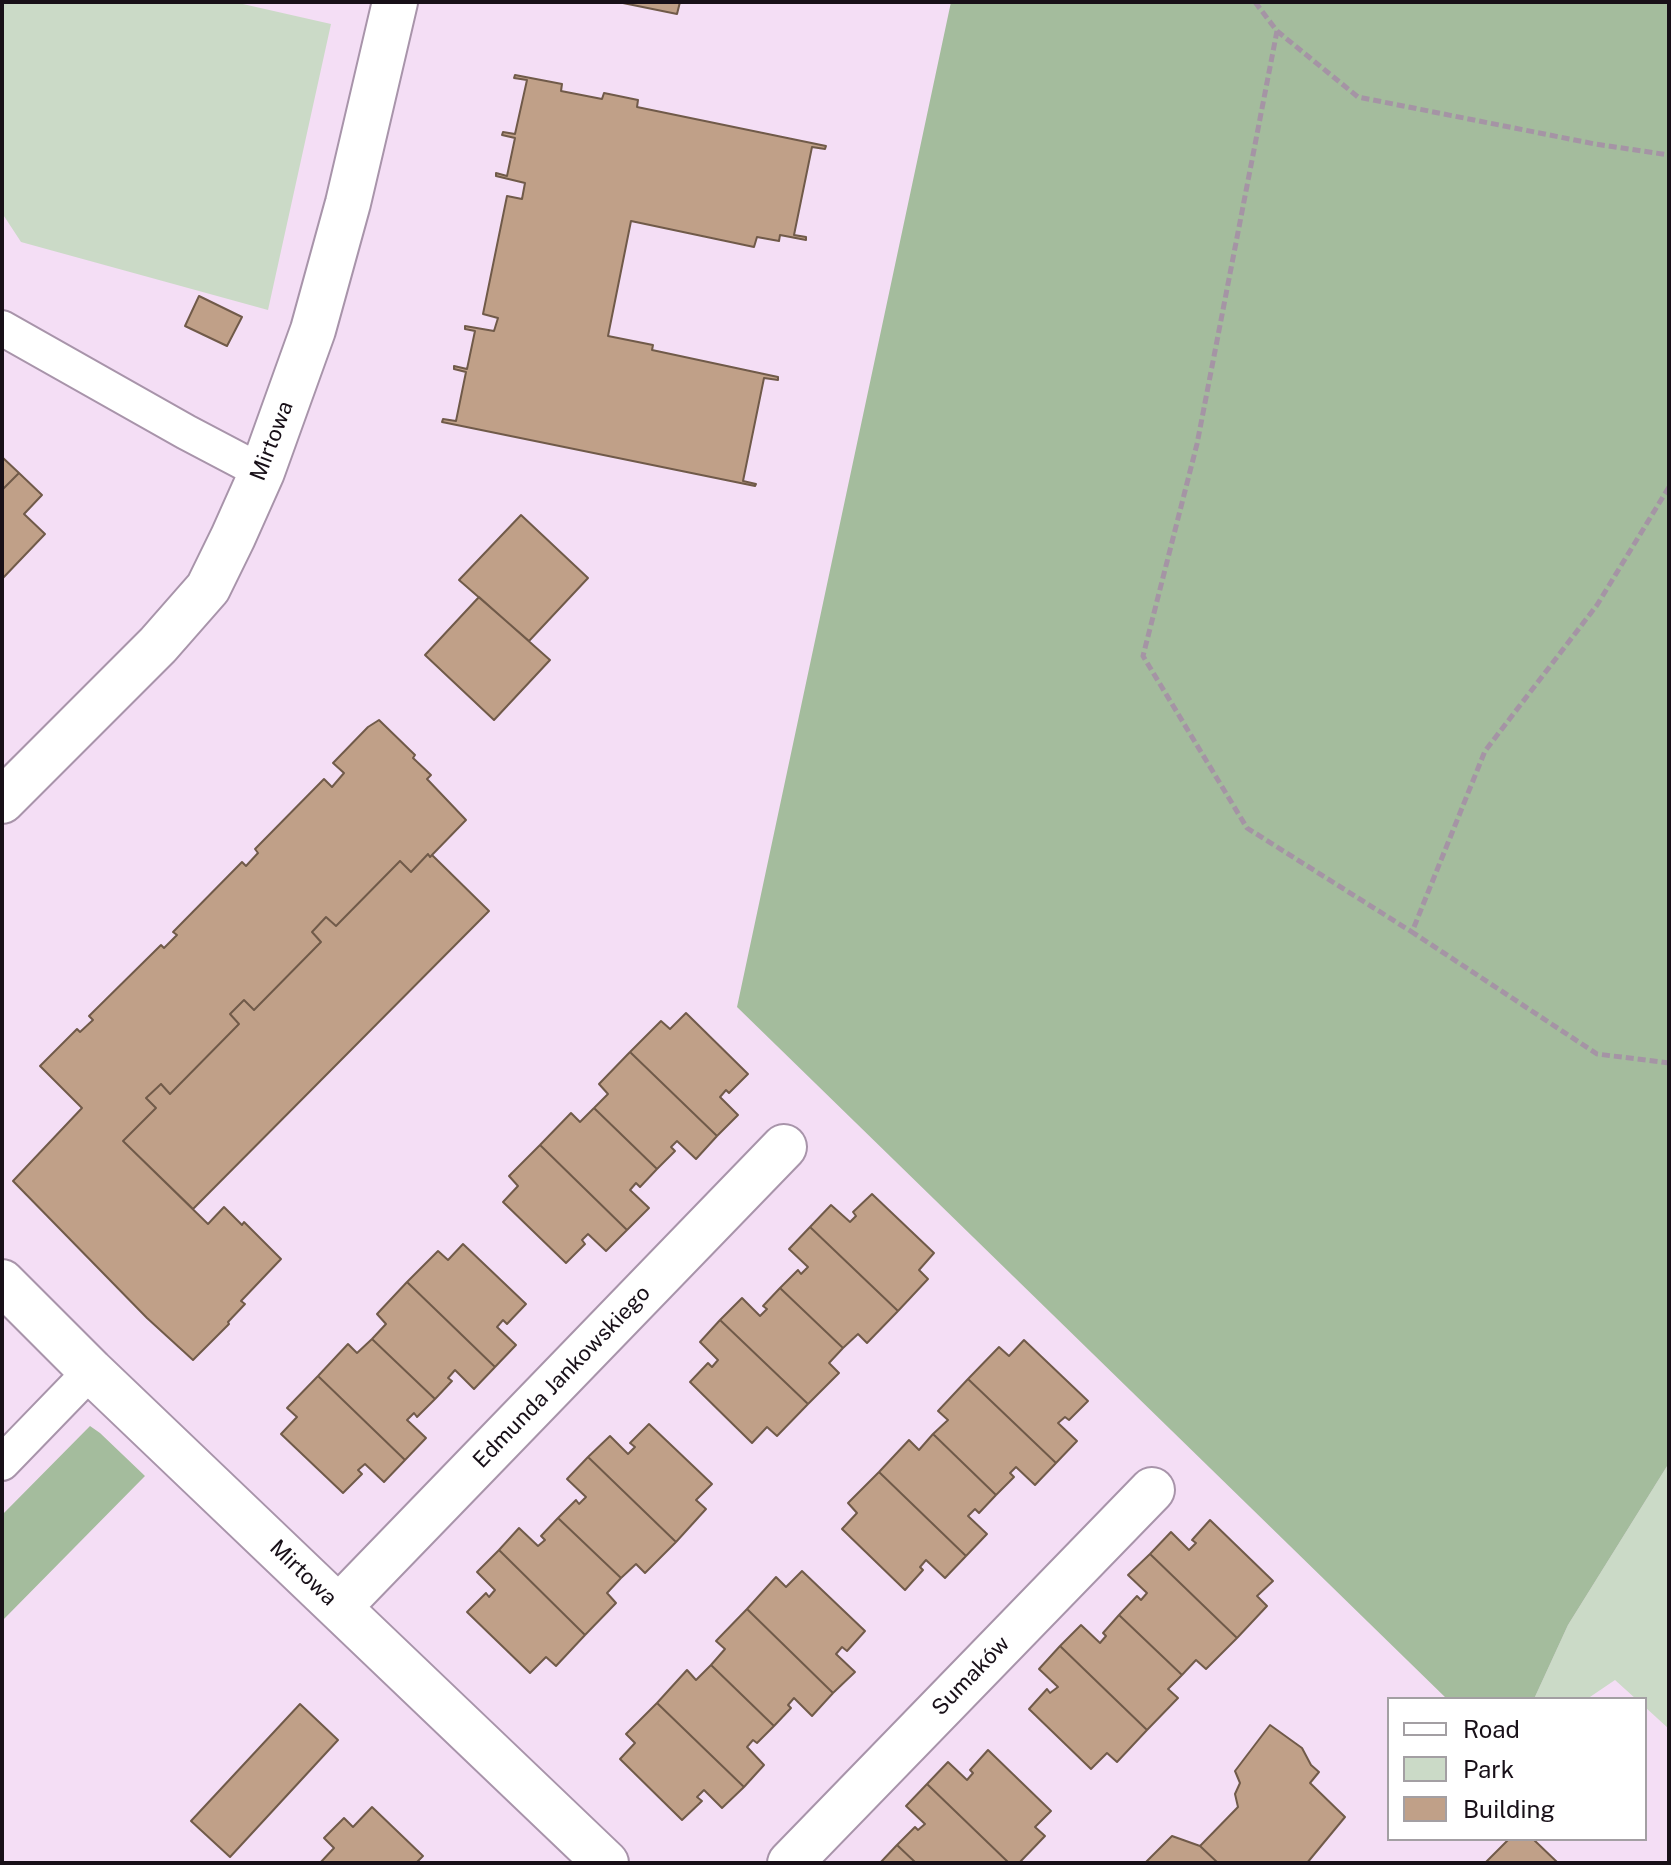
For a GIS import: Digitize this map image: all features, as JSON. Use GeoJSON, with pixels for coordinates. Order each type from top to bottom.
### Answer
{"type":"FeatureCollection","features":[{"type":"Feature","properties":{"kind":"street","name":"Mirtowa"},"geometry":{"type":"LineString","coordinates":[[2,801],[158,645],[208,588],[262,472],[313,330],[348,203],[395,2]]}},
{"type":"Feature","properties":{"kind":"street","name":"Edmunda Jankowskiego"},"geometry":{"type":"LineString","coordinates":[[339,1607],[784,1147]]}},
{"type":"Feature","properties":{"kind":"street","name":"Mirtowa"},"geometry":{"type":"LineString","coordinates":[[2,1282],[91,1371],[606,1863]]}},
{"type":"Feature","properties":{"kind":"street","name":"Sumaków"},"geometry":{"type":"LineString","coordinates":[[790,1863],[1152,1490]]}},
{"type":"Feature","properties":{"kind":"lane"},"geometry":{"type":"LineString","coordinates":[[2,328],[262,472]]}},
{"type":"Feature","properties":{"kind":"lane"},"geometry":{"type":"LineString","coordinates":[[2,1463],[91,1371]]}},
{"type":"Feature","properties":{"kind":"path"},"geometry":{"type":"LineString","coordinates":[[1255,2],[1277,31],[1358,97],[1595,144],[1669,155]]}},
{"type":"Feature","properties":{"kind":"path"},"geometry":{"type":"LineString","coordinates":[[1277,31],[1197,444],[1143,656],[1247,828],[1597,1054],[1669,1063]]}},
{"type":"Feature","properties":{"kind":"path"},"geometry":{"type":"LineString","coordinates":[[1412,932],[1485,751],[1597,605],[1669,487]]}},
{"type":"Feature","properties":{"kind":"green space"},"geometry":{"type":"Polygon","coordinates":[[[2,2],[234,2],[331,24],[268,310],[21,242],[2,213],[2,2]]]}},
{"type":"Feature","properties":{"kind":"green space"},"geometry":{"type":"Polygon","coordinates":[[[951,2],[1669,2],[1669,1463],[1568,1625],[1535,1697],[1445,1697],[737,1007],[951,2]]]}},
{"type":"Feature","properties":{"kind":"green space"},"geometry":{"type":"Polygon","coordinates":[[[90,1426],[145,1476],[2,1621],[2,1515],[90,1426]]]}},
{"type":"Feature","properties":{"kind":"green space"},"geometry":{"type":"Polygon","coordinates":[[[1669,1463],[1669,1729],[1647,1709],[1647,1697],[1634,1697],[1615,1680],[1590,1697],[1535,1697],[1568,1625],[1669,1463]]]}},
{"type":"Feature","properties":{"kind":"building"},"geometry":{"type":"Polygon","coordinates":[[[618,2],[680,2],[677,14],[618,2]]]}},
{"type":"Feature","properties":{"kind":"building"},"geometry":{"type":"Polygon","coordinates":[[[515,75],[562,84],[561,91],[602,99],[604,93],[638,100],[637,107],[826,146],[825,149],[812,147],[794,235],[806,237],[806,240],[780,235],[779,241],[757,237],[754,247],[631,221],[608,336],[653,345],[652,350],[778,377],[778,380],[764,378],[743,481],[755,486],[442,422],[443,419],[456,421],[466,372],[454,369],[454,366],[467,369],[475,331],[465,329],[465,326],[494,331],[498,318],[483,314],[507,196],[522,199],[525,183],[496,176],[496,173],[507,176],[515,138],[502,135],[503,132],[515,134],[527,80],[514,78],[515,75]]]}},
{"type":"Feature","properties":{"kind":"building"},"geometry":{"type":"Polygon","coordinates":[[[199,296],[242,317],[227,346],[185,326],[199,296]]]}},
{"type":"Feature","properties":{"kind":"building"},"geometry":{"type":"Polygon","coordinates":[[[2,457],[19,473],[2,490],[2,457]]]}},
{"type":"Feature","properties":{"kind":"building"},"geometry":{"type":"Polygon","coordinates":[[[19,473],[42,495],[24,514],[45,534],[2,579],[2,490],[19,473]]]}},
{"type":"Feature","properties":{"kind":"building"},"geometry":{"type":"Polygon","coordinates":[[[521,515],[588,578],[529,641],[459,580],[521,515]]]}},
{"type":"Feature","properties":{"kind":"building"},"geometry":{"type":"Polygon","coordinates":[[[479,597],[550,660],[494,720],[425,655],[479,597]]]}},
{"type":"Feature","properties":{"kind":"building"},"geometry":{"type":"Polygon","coordinates":[[[379,720],[415,755],[413,758],[431,775],[427,779],[466,820],[411,872],[400,861],[336,926],[326,917],[312,932],[321,942],[254,1010],[244,1000],[230,1014],[239,1024],[170,1094],[161,1084],[146,1098],[156,1108],[123,1141],[208,1224],[224,1207],[281,1259],[241,1301],[245,1304],[229,1324],[193,1360],[147,1318],[13,1181],[82,1108],[40,1066],[77,1029],[80,1032],[93,1020],[89,1016],[161,945],[164,948],[177,935],[173,932],[242,862],[246,866],[258,853],[255,849],[324,779],[332,787],[344,773],[333,763],[379,720]]]}},
{"type":"Feature","properties":{"kind":"building"},"geometry":{"type":"Polygon","coordinates":[[[428,854],[489,911],[193,1209],[123,1141],[156,1108],[146,1098],[161,1084],[170,1094],[239,1024],[230,1014],[244,1000],[254,1010],[321,942],[312,932],[326,917],[336,926],[400,861],[411,872],[428,854]]]}},
{"type":"Feature","properties":{"kind":"building"},"geometry":{"type":"Polygon","coordinates":[[[686,1013],[748,1074],[729,1093],[726,1090],[720,1097],[738,1115],[717,1136],[630,1052],[661,1021],[670,1029],[686,1013]]]}},
{"type":"Feature","properties":{"kind":"building"},"geometry":{"type":"Polygon","coordinates":[[[630,1052],[717,1136],[696,1159],[677,1141],[671,1147],[675,1151],[657,1169],[594,1108],[608,1094],[599,1084],[630,1052]]]}},
{"type":"Feature","properties":{"kind":"building"},"geometry":{"type":"Polygon","coordinates":[[[594,1108],[657,1169],[640,1187],[636,1183],[630,1190],[649,1208],[627,1230],[540,1145],[571,1113],[580,1122],[594,1108]]]}},
{"type":"Feature","properties":{"kind":"building"},"geometry":{"type":"Polygon","coordinates":[[[540,1145],[627,1230],[606,1251],[588,1234],[582,1240],[585,1244],[566,1263],[503,1202],[518,1186],[509,1176],[540,1145]]]}},
{"type":"Feature","properties":{"kind":"building"},"geometry":{"type":"Polygon","coordinates":[[[872,1194],[934,1253],[919,1270],[928,1279],[898,1311],[810,1227],[831,1205],[850,1222],[856,1216],[853,1212],[872,1194]]]}},
{"type":"Feature","properties":{"kind":"building"},"geometry":{"type":"Polygon","coordinates":[[[810,1227],[898,1311],[867,1343],[858,1334],[843,1348],[780,1288],[798,1270],[801,1274],[808,1267],[789,1249],[810,1227]]]}},
{"type":"Feature","properties":{"kind":"building"},"geometry":{"type":"Polygon","coordinates":[[[463,1244],[526,1304],[507,1324],[503,1320],[497,1327],[516,1345],[495,1367],[407,1282],[438,1251],[448,1260],[463,1244]]]}},
{"type":"Feature","properties":{"kind":"building"},"geometry":{"type":"Polygon","coordinates":[[[407,1282],[495,1367],[474,1389],[455,1370],[448,1378],[452,1381],[435,1399],[372,1339],[386,1324],[377,1314],[407,1282]]]}},
{"type":"Feature","properties":{"kind":"building"},"geometry":{"type":"Polygon","coordinates":[[[780,1288],[843,1348],[829,1363],[839,1373],[808,1404],[720,1320],[742,1298],[760,1316],[767,1309],[763,1306],[780,1288]]]}},
{"type":"Feature","properties":{"kind":"building"},"geometry":{"type":"Polygon","coordinates":[[[720,1320],[808,1404],[777,1436],[767,1427],[752,1443],[690,1382],[708,1363],[712,1367],[718,1360],[700,1342],[720,1320]]]}},
{"type":"Feature","properties":{"kind":"building"},"geometry":{"type":"Polygon","coordinates":[[[372,1339],[435,1399],[417,1417],[414,1413],[407,1420],[426,1438],[405,1460],[318,1376],[348,1344],[357,1353],[372,1339]]]}},
{"type":"Feature","properties":{"kind":"building"},"geometry":{"type":"Polygon","coordinates":[[[1024,1340],[1088,1401],[1069,1420],[1065,1417],[1058,1423],[1077,1441],[1056,1463],[968,1379],[999,1347],[1009,1356],[1024,1340]]]}},
{"type":"Feature","properties":{"kind":"building"},"geometry":{"type":"Polygon","coordinates":[[[318,1376],[405,1460],[384,1482],[365,1464],[358,1470],[362,1474],[343,1493],[281,1434],[297,1417],[287,1408],[318,1376]]]}},
{"type":"Feature","properties":{"kind":"building"},"geometry":{"type":"Polygon","coordinates":[[[968,1379],[1056,1463],[1035,1485],[1016,1467],[1010,1473],[1014,1477],[996,1495],[933,1434],[948,1420],[938,1411],[968,1379]]]}},
{"type":"Feature","properties":{"kind":"building"},"geometry":{"type":"Polygon","coordinates":[[[649,1424],[712,1484],[696,1500],[706,1509],[676,1542],[588,1457],[610,1436],[628,1454],[635,1447],[630,1443],[649,1424]]]}},
{"type":"Feature","properties":{"kind":"building"},"geometry":{"type":"Polygon","coordinates":[[[933,1434],[996,1495],[979,1513],[975,1509],[968,1516],[987,1534],[966,1556],[879,1472],[909,1440],[919,1450],[933,1434]]]}},
{"type":"Feature","properties":{"kind":"building"},"geometry":{"type":"Polygon","coordinates":[[[588,1457],[676,1542],[645,1573],[636,1564],[621,1578],[558,1518],[576,1500],[579,1504],[586,1497],[567,1479],[588,1457]]]}},
{"type":"Feature","properties":{"kind":"building"},"geometry":{"type":"Polygon","coordinates":[[[879,1472],[966,1556],[945,1578],[926,1560],[920,1567],[923,1570],[905,1590],[842,1529],[857,1513],[848,1503],[879,1472]]]}},
{"type":"Feature","properties":{"kind":"building"},"geometry":{"type":"Polygon","coordinates":[[[558,1518],[621,1578],[607,1593],[616,1603],[585,1635],[499,1550],[519,1528],[538,1546],[545,1540],[541,1536],[558,1518]]]}},
{"type":"Feature","properties":{"kind":"building"},"geometry":{"type":"Polygon","coordinates":[[[1210,1520],[1273,1581],[1257,1596],[1267,1606],[1237,1638],[1150,1554],[1171,1532],[1189,1550],[1196,1543],[1192,1540],[1210,1520]]]}},
{"type":"Feature","properties":{"kind":"building"},"geometry":{"type":"Polygon","coordinates":[[[499,1550],[585,1635],[556,1666],[546,1657],[530,1673],[467,1612],[486,1593],[489,1597],[495,1590],[477,1572],[499,1550]]]}},
{"type":"Feature","properties":{"kind":"building"},"geometry":{"type":"Polygon","coordinates":[[[1150,1554],[1237,1638],[1206,1669],[1196,1660],[1182,1675],[1119,1615],[1137,1596],[1141,1600],[1147,1593],[1128,1575],[1150,1554]]]}},
{"type":"Feature","properties":{"kind":"building"},"geometry":{"type":"Polygon","coordinates":[[[802,1571],[865,1631],[847,1651],[842,1647],[836,1654],[855,1672],[833,1693],[747,1609],[776,1577],[786,1587],[802,1571]]]}},
{"type":"Feature","properties":{"kind":"building"},"geometry":{"type":"Polygon","coordinates":[[[747,1609],[833,1693],[812,1716],[794,1698],[788,1705],[791,1708],[774,1726],[711,1665],[725,1649],[716,1641],[747,1609]]]}},
{"type":"Feature","properties":{"kind":"building"},"geometry":{"type":"Polygon","coordinates":[[[1119,1615],[1182,1675],[1168,1689],[1178,1698],[1147,1730],[1060,1646],[1081,1625],[1100,1643],[1106,1636],[1103,1633],[1119,1615]]]}},
{"type":"Feature","properties":{"kind":"building"},"geometry":{"type":"Polygon","coordinates":[[[1060,1646],[1147,1730],[1117,1762],[1107,1753],[1091,1769],[1029,1709],[1047,1689],[1050,1693],[1058,1687],[1039,1669],[1060,1646]]]}},
{"type":"Feature","properties":{"kind":"building"},"geometry":{"type":"Polygon","coordinates":[[[711,1665],[774,1726],[757,1743],[753,1740],[747,1747],[764,1765],[744,1787],[657,1703],[687,1670],[696,1680],[711,1665]]]}},
{"type":"Feature","properties":{"kind":"building"},"geometry":{"type":"Polygon","coordinates":[[[657,1703],[744,1787],[722,1808],[704,1790],[697,1797],[702,1801],[682,1820],[620,1759],[635,1743],[626,1734],[657,1703]]]}},
{"type":"Feature","properties":{"kind":"building"},"geometry":{"type":"Polygon","coordinates":[[[300,1704],[338,1740],[230,1857],[191,1821],[300,1704]]]}},
{"type":"Feature","properties":{"kind":"building"},"geometry":{"type":"Polygon","coordinates":[[[1270,1725],[1302,1748],[1311,1765],[1319,1772],[1310,1783],[1345,1817],[1307,1863],[1218,1863],[1200,1846],[1238,1807],[1235,1794],[1240,1783],[1235,1771],[1270,1725]]]}},
{"type":"Feature","properties":{"kind":"building"},"geometry":{"type":"Polygon","coordinates":[[[988,1750],[1051,1811],[1035,1827],[1045,1836],[1019,1863],[1009,1863],[927,1784],[948,1762],[967,1780],[973,1773],[970,1770],[988,1750]]]}},
{"type":"Feature","properties":{"kind":"building"},"geometry":{"type":"Polygon","coordinates":[[[927,1784],[1009,1863],[916,1863],[897,1845],[915,1827],[918,1830],[925,1824],[906,1806],[927,1784]]]}},
{"type":"Feature","properties":{"kind":"building"},"geometry":{"type":"Polygon","coordinates":[[[372,1807],[423,1856],[416,1863],[320,1863],[334,1848],[324,1838],[344,1818],[353,1827],[372,1807]]]}},
{"type":"Feature","properties":{"kind":"building"},"geometry":{"type":"Polygon","coordinates":[[[1172,1836],[1200,1846],[1218,1863],[1145,1863],[1172,1836]]]}},
{"type":"Feature","properties":{"kind":"building"},"geometry":{"type":"Polygon","coordinates":[[[1507,1841],[1535,1841],[1558,1863],[1485,1863],[1507,1841]]]}},
{"type":"Feature","properties":{"kind":"building"},"geometry":{"type":"Polygon","coordinates":[[[897,1845],[916,1863],[880,1863],[897,1845]]]}}]}
